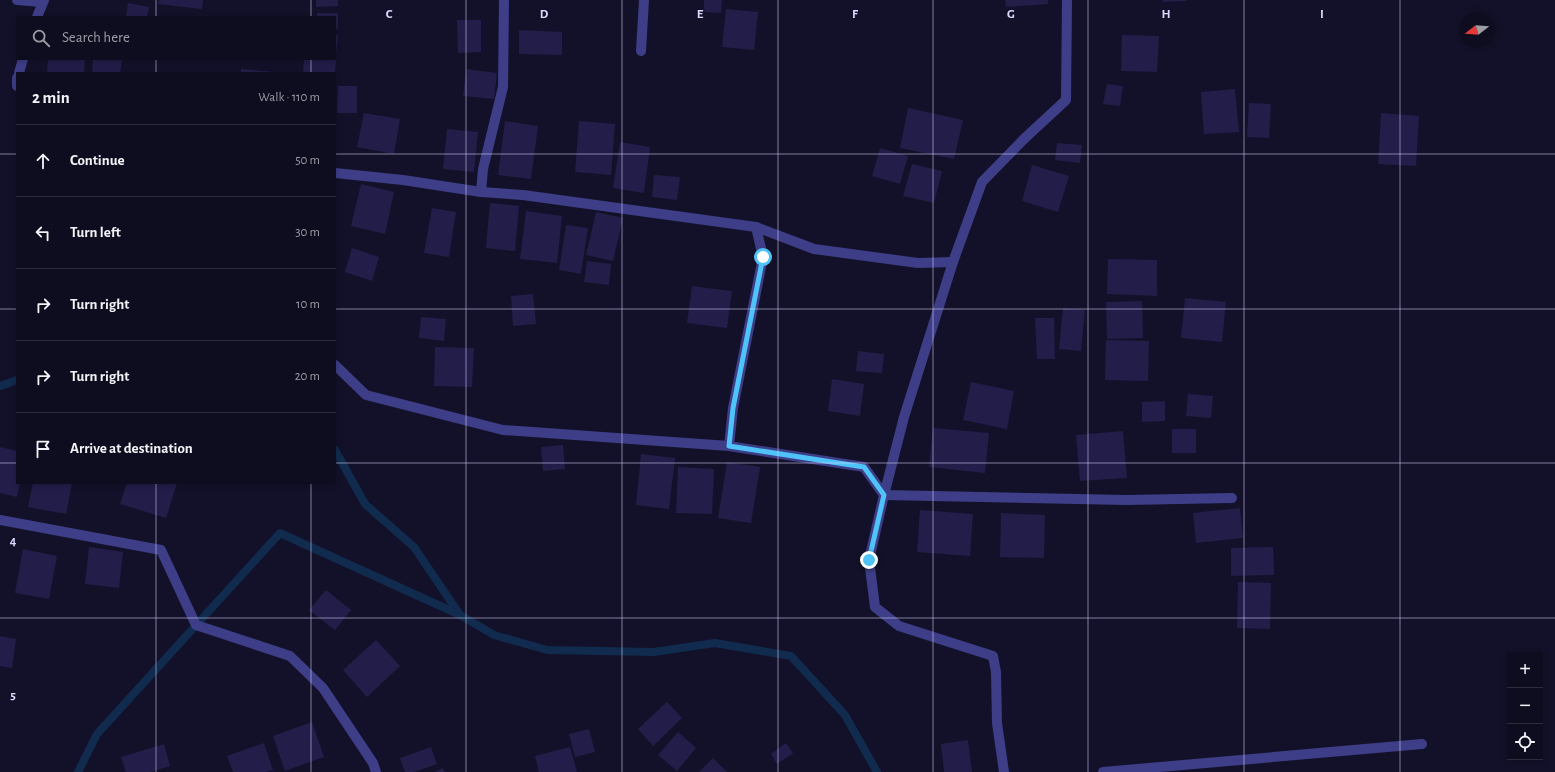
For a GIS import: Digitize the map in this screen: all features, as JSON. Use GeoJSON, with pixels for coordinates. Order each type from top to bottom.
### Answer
{"type":"FeatureCollection","features":[{"type":"Feature","properties":{"kind":"street"},"geometry":{"type":"LineString","coordinates":[[17,0],[43,1],[37,16]]}},
{"type":"Feature","properties":{"kind":"street"},"geometry":{"type":"LineString","coordinates":[[481,192],[483,169],[504,87],[504,0]]}},
{"type":"Feature","properties":{"kind":"street"},"geometry":{"type":"LineString","coordinates":[[641,51],[644,0]]}},
{"type":"Feature","properties":{"kind":"street"},"geometry":{"type":"LineString","coordinates":[[1004,772],[997,723],[996,672],[993,656],[900,626],[875,607],[869,560],[904,417],[953,262],[982,182],[1025,138],[1066,100],[1067,0]]}},
{"type":"Feature","properties":{"kind":"street"},"geometry":{"type":"LineString","coordinates":[[19,72],[23,60]]}},
{"type":"Feature","properties":{"kind":"street"},"geometry":{"type":"LineString","coordinates":[[336,173],[403,180],[481,192],[523,196],[756,227],[814,249],[918,262],[953,262]]}},
{"type":"Feature","properties":{"kind":"street"},"geometry":{"type":"LineString","coordinates":[[729,446],[733,408],[763,257],[756,227]]}},
{"type":"Feature","properties":{"kind":"street"},"geometry":{"type":"LineString","coordinates":[[336,366],[366,395],[503,430],[729,446],[864,467],[884,495]]}},
{"type":"Feature","properties":{"kind":"street"},"geometry":{"type":"LineString","coordinates":[[884,495],[1126,500],[1232,498]]}},
{"type":"Feature","properties":{"kind":"street"},"geometry":{"type":"LineString","coordinates":[[0,520],[161,550],[196,625],[290,656],[323,688],[373,762],[376,772]]}},
{"type":"Feature","properties":{"kind":"street"},"geometry":{"type":"LineString","coordinates":[[1103,772],[1422,744]]}},
{"type":"Feature","properties":{"kind":"building"},"geometry":{"type":"Polygon","coordinates":[[[159,0],[203,0],[202,9],[158,4],[159,0]]]}},
{"type":"Feature","properties":{"kind":"building"},"geometry":{"type":"Polygon","coordinates":[[[316,0],[338,0],[338,6],[316,7],[316,0]]]}},
{"type":"Feature","properties":{"kind":"building"},"geometry":{"type":"Polygon","coordinates":[[[704,0],[722,0],[721,13],[704,12],[704,0]]]}},
{"type":"Feature","properties":{"kind":"building"},"geometry":{"type":"Polygon","coordinates":[[[1005,0],[1048,0],[1048,4],[1006,7],[1005,0]]]}},
{"type":"Feature","properties":{"kind":"building"},"geometry":{"type":"Polygon","coordinates":[[[1163,0],[1186,0],[1186,1],[1163,2],[1163,0]]]}},
{"type":"Feature","properties":{"kind":"building"},"geometry":{"type":"Polygon","coordinates":[[[128,3],[149,7],[147,16],[126,16],[128,3]]]}},
{"type":"Feature","properties":{"kind":"building"},"geometry":{"type":"Polygon","coordinates":[[[726,9],[758,12],[754,50],[722,47],[726,9]]]}},
{"type":"Feature","properties":{"kind":"building"},"geometry":{"type":"Polygon","coordinates":[[[317,13],[338,13],[338,29],[336,29],[336,16],[317,16],[317,13]]]}},
{"type":"Feature","properties":{"kind":"building"},"geometry":{"type":"Polygon","coordinates":[[[457,20],[481,20],[481,52],[458,53],[457,20]]]}},
{"type":"Feature","properties":{"kind":"building"},"geometry":{"type":"Polygon","coordinates":[[[519,30],[562,32],[562,55],[519,54],[519,30]]]}},
{"type":"Feature","properties":{"kind":"building"},"geometry":{"type":"Polygon","coordinates":[[[336,35],[338,35],[336,55],[336,35]]]}},
{"type":"Feature","properties":{"kind":"building"},"geometry":{"type":"Polygon","coordinates":[[[1122,35],[1159,36],[1157,72],[1121,71],[1122,35]]]}},
{"type":"Feature","properties":{"kind":"building"},"geometry":{"type":"Polygon","coordinates":[[[48,60],[85,60],[84,72],[47,72],[48,60]]]}},
{"type":"Feature","properties":{"kind":"building"},"geometry":{"type":"Polygon","coordinates":[[[93,60],[122,60],[120,72],[92,72],[93,60]]]}},
{"type":"Feature","properties":{"kind":"building"},"geometry":{"type":"Polygon","coordinates":[[[304,60],[336,60],[335,72],[303,72],[304,60]]]}},
{"type":"Feature","properties":{"kind":"building"},"geometry":{"type":"Polygon","coordinates":[[[241,69],[274,72],[241,72],[241,69]]]}},
{"type":"Feature","properties":{"kind":"building"},"geometry":{"type":"Polygon","coordinates":[[[466,69],[497,73],[494,99],[463,96],[466,69]]]}},
{"type":"Feature","properties":{"kind":"building"},"geometry":{"type":"Polygon","coordinates":[[[1107,84],[1123,86],[1120,106],[1103,104],[1107,84]]]}},
{"type":"Feature","properties":{"kind":"building"},"geometry":{"type":"Polygon","coordinates":[[[338,86],[357,86],[357,113],[337,113],[338,86]]]}},
{"type":"Feature","properties":{"kind":"building"},"geometry":{"type":"Polygon","coordinates":[[[1235,89],[1239,132],[1204,134],[1201,92],[1235,89]]]}},
{"type":"Feature","properties":{"kind":"building"},"geometry":{"type":"Polygon","coordinates":[[[1249,103],[1271,104],[1269,138],[1247,137],[1249,103]]]}},
{"type":"Feature","properties":{"kind":"building"},"geometry":{"type":"Polygon","coordinates":[[[908,108],[963,120],[954,159],[900,148],[908,108]]]}},
{"type":"Feature","properties":{"kind":"building"},"geometry":{"type":"Polygon","coordinates":[[[364,113],[400,119],[394,154],[357,147],[364,113]]]}},
{"type":"Feature","properties":{"kind":"building"},"geometry":{"type":"Polygon","coordinates":[[[1381,113],[1419,116],[1416,166],[1378,164],[1381,113]]]}},
{"type":"Feature","properties":{"kind":"building"},"geometry":{"type":"Polygon","coordinates":[[[505,121],[538,126],[531,179],[498,175],[505,121]]]}},
{"type":"Feature","properties":{"kind":"building"},"geometry":{"type":"Polygon","coordinates":[[[579,121],[615,124],[611,175],[575,172],[579,121]]]}},
{"type":"Feature","properties":{"kind":"building"},"geometry":{"type":"Polygon","coordinates":[[[447,129],[478,132],[474,172],[443,169],[447,129]]]}},
{"type":"Feature","properties":{"kind":"building"},"geometry":{"type":"Polygon","coordinates":[[[620,142],[650,147],[644,193],[613,188],[620,142]]]}},
{"type":"Feature","properties":{"kind":"building"},"geometry":{"type":"Polygon","coordinates":[[[1057,143],[1082,145],[1080,163],[1055,160],[1057,143]]]}},
{"type":"Feature","properties":{"kind":"building"},"geometry":{"type":"Polygon","coordinates":[[[880,148],[908,156],[900,184],[872,176],[880,148]]]}},
{"type":"Feature","properties":{"kind":"building"},"geometry":{"type":"Polygon","coordinates":[[[912,164],[942,171],[934,203],[903,196],[912,164]]]}},
{"type":"Feature","properties":{"kind":"building"},"geometry":{"type":"Polygon","coordinates":[[[1032,165],[1069,176],[1058,212],[1022,201],[1032,165]]]}},
{"type":"Feature","properties":{"kind":"building"},"geometry":{"type":"Polygon","coordinates":[[[654,175],[680,177],[677,200],[652,197],[654,175]]]}},
{"type":"Feature","properties":{"kind":"building"},"geometry":{"type":"Polygon","coordinates":[[[361,184],[394,192],[385,234],[351,226],[361,184]]]}},
{"type":"Feature","properties":{"kind":"building"},"geometry":{"type":"Polygon","coordinates":[[[490,203],[519,206],[515,251],[486,248],[490,203]]]}},
{"type":"Feature","properties":{"kind":"building"},"geometry":{"type":"Polygon","coordinates":[[[432,208],[456,212],[449,257],[424,253],[432,208]]]}},
{"type":"Feature","properties":{"kind":"building"},"geometry":{"type":"Polygon","coordinates":[[[526,211],[562,216],[557,263],[520,259],[526,211]]]}},
{"type":"Feature","properties":{"kind":"building"},"geometry":{"type":"Polygon","coordinates":[[[596,212],[623,218],[613,261],[586,255],[596,212]]]}},
{"type":"Feature","properties":{"kind":"building"},"geometry":{"type":"Polygon","coordinates":[[[566,225],[588,228],[581,274],[559,270],[566,225]]]}},
{"type":"Feature","properties":{"kind":"building"},"geometry":{"type":"Polygon","coordinates":[[[352,248],[379,257],[372,281],[345,272],[352,248]]]}},
{"type":"Feature","properties":{"kind":"building"},"geometry":{"type":"Polygon","coordinates":[[[1108,259],[1157,260],[1157,296],[1107,294],[1108,259]]]}},
{"type":"Feature","properties":{"kind":"building"},"geometry":{"type":"Polygon","coordinates":[[[587,261],[611,264],[609,285],[584,282],[587,261]]]}},
{"type":"Feature","properties":{"kind":"building"},"geometry":{"type":"Polygon","coordinates":[[[692,286],[732,291],[727,328],[687,323],[692,286]]]}},
{"type":"Feature","properties":{"kind":"building"},"geometry":{"type":"Polygon","coordinates":[[[533,294],[536,324],[513,326],[511,296],[533,294]]]}},
{"type":"Feature","properties":{"kind":"building"},"geometry":{"type":"Polygon","coordinates":[[[1185,298],[1226,302],[1222,342],[1181,338],[1185,298]]]}},
{"type":"Feature","properties":{"kind":"building"},"geometry":{"type":"Polygon","coordinates":[[[1142,301],[1143,338],[1107,339],[1106,302],[1142,301]]]}},
{"type":"Feature","properties":{"kind":"building"},"geometry":{"type":"Polygon","coordinates":[[[1063,308],[1085,310],[1081,351],[1059,349],[1063,308]]]}},
{"type":"Feature","properties":{"kind":"building"},"geometry":{"type":"Polygon","coordinates":[[[421,317],[446,319],[444,341],[419,338],[421,317]]]}},
{"type":"Feature","properties":{"kind":"building"},"geometry":{"type":"Polygon","coordinates":[[[1035,318],[1054,318],[1055,359],[1037,359],[1035,318]]]}},
{"type":"Feature","properties":{"kind":"building"},"geometry":{"type":"Polygon","coordinates":[[[1106,340],[1149,341],[1148,381],[1105,380],[1106,340]]]}},
{"type":"Feature","properties":{"kind":"building"},"geometry":{"type":"Polygon","coordinates":[[[435,347],[474,348],[472,387],[434,386],[435,347]]]}},
{"type":"Feature","properties":{"kind":"building"},"geometry":{"type":"Polygon","coordinates":[[[858,351],[884,354],[882,373],[856,371],[858,351]]]}},
{"type":"Feature","properties":{"kind":"building"},"geometry":{"type":"Polygon","coordinates":[[[832,379],[864,384],[860,416],[828,411],[832,379]]]}},
{"type":"Feature","properties":{"kind":"building"},"geometry":{"type":"Polygon","coordinates":[[[971,382],[1014,391],[1007,429],[963,420],[971,382]]]}},
{"type":"Feature","properties":{"kind":"building"},"geometry":{"type":"Polygon","coordinates":[[[1188,394],[1213,396],[1211,418],[1186,416],[1188,394]]]}},
{"type":"Feature","properties":{"kind":"building"},"geometry":{"type":"Polygon","coordinates":[[[1165,401],[1165,421],[1142,422],[1142,402],[1165,401]]]}},
{"type":"Feature","properties":{"kind":"building"},"geometry":{"type":"Polygon","coordinates":[[[933,428],[989,433],[985,473],[929,467],[933,428]]]}},
{"type":"Feature","properties":{"kind":"building"},"geometry":{"type":"Polygon","coordinates":[[[1172,429],[1196,429],[1196,453],[1172,453],[1172,429]]]}},
{"type":"Feature","properties":{"kind":"building"},"geometry":{"type":"Polygon","coordinates":[[[1123,431],[1127,478],[1080,481],[1076,435],[1123,431]]]}},
{"type":"Feature","properties":{"kind":"building"},"geometry":{"type":"Polygon","coordinates":[[[563,445],[565,469],[543,471],[541,447],[563,445]]]}},
{"type":"Feature","properties":{"kind":"building"},"geometry":{"type":"Polygon","coordinates":[[[0,447],[16,451],[16,484],[20,484],[17,497],[0,493],[0,447]]]}},
{"type":"Feature","properties":{"kind":"building"},"geometry":{"type":"Polygon","coordinates":[[[641,454],[675,458],[669,509],[636,505],[641,454]]]}},
{"type":"Feature","properties":{"kind":"building"},"geometry":{"type":"Polygon","coordinates":[[[727,462],[760,467],[751,523],[718,518],[727,462]]]}},
{"type":"Feature","properties":{"kind":"building"},"geometry":{"type":"Polygon","coordinates":[[[678,467],[714,469],[712,514],[676,513],[678,467]]]}},
{"type":"Feature","properties":{"kind":"building"},"geometry":{"type":"Polygon","coordinates":[[[33,484],[72,484],[66,514],[28,507],[33,484]]]}},
{"type":"Feature","properties":{"kind":"building"},"geometry":{"type":"Polygon","coordinates":[[[127,484],[177,484],[166,518],[120,504],[127,484]]]}},
{"type":"Feature","properties":{"kind":"building"},"geometry":{"type":"Polygon","coordinates":[[[1240,508],[1243,538],[1196,543],[1193,513],[1240,508]]]}},
{"type":"Feature","properties":{"kind":"building"},"geometry":{"type":"Polygon","coordinates":[[[920,510],[973,514],[970,556],[917,552],[920,510]]]}},
{"type":"Feature","properties":{"kind":"building"},"geometry":{"type":"Polygon","coordinates":[[[1001,513],[1045,515],[1044,558],[1000,557],[1001,513]]]}},
{"type":"Feature","properties":{"kind":"building"},"geometry":{"type":"Polygon","coordinates":[[[89,547],[123,552],[119,588],[85,584],[89,547]]]}},
{"type":"Feature","properties":{"kind":"building"},"geometry":{"type":"Polygon","coordinates":[[[1273,547],[1274,575],[1231,576],[1231,548],[1273,547]]]}},
{"type":"Feature","properties":{"kind":"building"},"geometry":{"type":"Polygon","coordinates":[[[23,549],[57,556],[49,599],[15,593],[23,549]]]}},
{"type":"Feature","properties":{"kind":"building"},"geometry":{"type":"Polygon","coordinates":[[[1238,582],[1271,583],[1270,629],[1237,628],[1238,582]]]}},
{"type":"Feature","properties":{"kind":"building"},"geometry":{"type":"Polygon","coordinates":[[[326,590],[351,610],[335,630],[309,610],[326,590]]]}},
{"type":"Feature","properties":{"kind":"building"},"geometry":{"type":"Polygon","coordinates":[[[0,636],[16,639],[12,668],[0,666],[0,636]]]}},
{"type":"Feature","properties":{"kind":"building"},"geometry":{"type":"Polygon","coordinates":[[[376,640],[400,666],[367,697],[343,670],[376,640]]]}},
{"type":"Feature","properties":{"kind":"building"},"geometry":{"type":"Polygon","coordinates":[[[667,702],[682,718],[653,746],[638,729],[667,702]]]}},
{"type":"Feature","properties":{"kind":"building"},"geometry":{"type":"Polygon","coordinates":[[[312,722],[324,757],[285,771],[273,736],[312,722]]]}},
{"type":"Feature","properties":{"kind":"building"},"geometry":{"type":"Polygon","coordinates":[[[589,729],[595,752],[575,757],[569,734],[589,729]]]}},
{"type":"Feature","properties":{"kind":"building"},"geometry":{"type":"Polygon","coordinates":[[[678,732],[696,748],[677,771],[658,755],[678,732]]]}},
{"type":"Feature","properties":{"kind":"building"},"geometry":{"type":"Polygon","coordinates":[[[968,740],[972,772],[944,772],[941,744],[968,740]]]}},
{"type":"Feature","properties":{"kind":"building"},"geometry":{"type":"Polygon","coordinates":[[[264,743],[273,770],[266,772],[233,772],[227,756],[264,743]]]}},
{"type":"Feature","properties":{"kind":"building"},"geometry":{"type":"Polygon","coordinates":[[[786,743],[793,753],[777,764],[771,754],[786,743]]]}},
{"type":"Feature","properties":{"kind":"building"},"geometry":{"type":"Polygon","coordinates":[[[164,744],[170,766],[151,772],[126,772],[121,757],[164,744]]]}},
{"type":"Feature","properties":{"kind":"building"},"geometry":{"type":"Polygon","coordinates":[[[431,747],[437,764],[414,772],[405,772],[400,758],[431,747]]]}},
{"type":"Feature","properties":{"kind":"building"},"geometry":{"type":"Polygon","coordinates":[[[570,747],[577,772],[539,772],[535,756],[570,747]]]}},
{"type":"Feature","properties":{"kind":"building"},"geometry":{"type":"Polygon","coordinates":[[[713,758],[727,772],[699,772],[713,758]]]}},
{"type":"Feature","properties":{"kind":"building"},"geometry":{"type":"Polygon","coordinates":[[[443,768],[445,772],[434,772],[443,768]]]}},
{"type":"Feature","properties":{"kind":"waterway"},"geometry":{"type":"LineString","coordinates":[[0,386],[16,380]]}},
{"type":"Feature","properties":{"kind":"waterway"},"geometry":{"type":"LineString","coordinates":[[336,452],[365,504],[414,547],[460,615],[494,635],[547,650],[654,652],[715,643],[791,656],[845,715],[877,772]]}},
{"type":"Feature","properties":{"kind":"waterway"},"geometry":{"type":"LineString","coordinates":[[78,772],[97,734],[280,533],[460,615]]}},
{"type":"Feature","properties":{"kind":"route"},"geometry":{"type":"LineString","coordinates":[[763,257],[733,408],[729,446],[864,467],[884,495],[869,560]]}}]}
